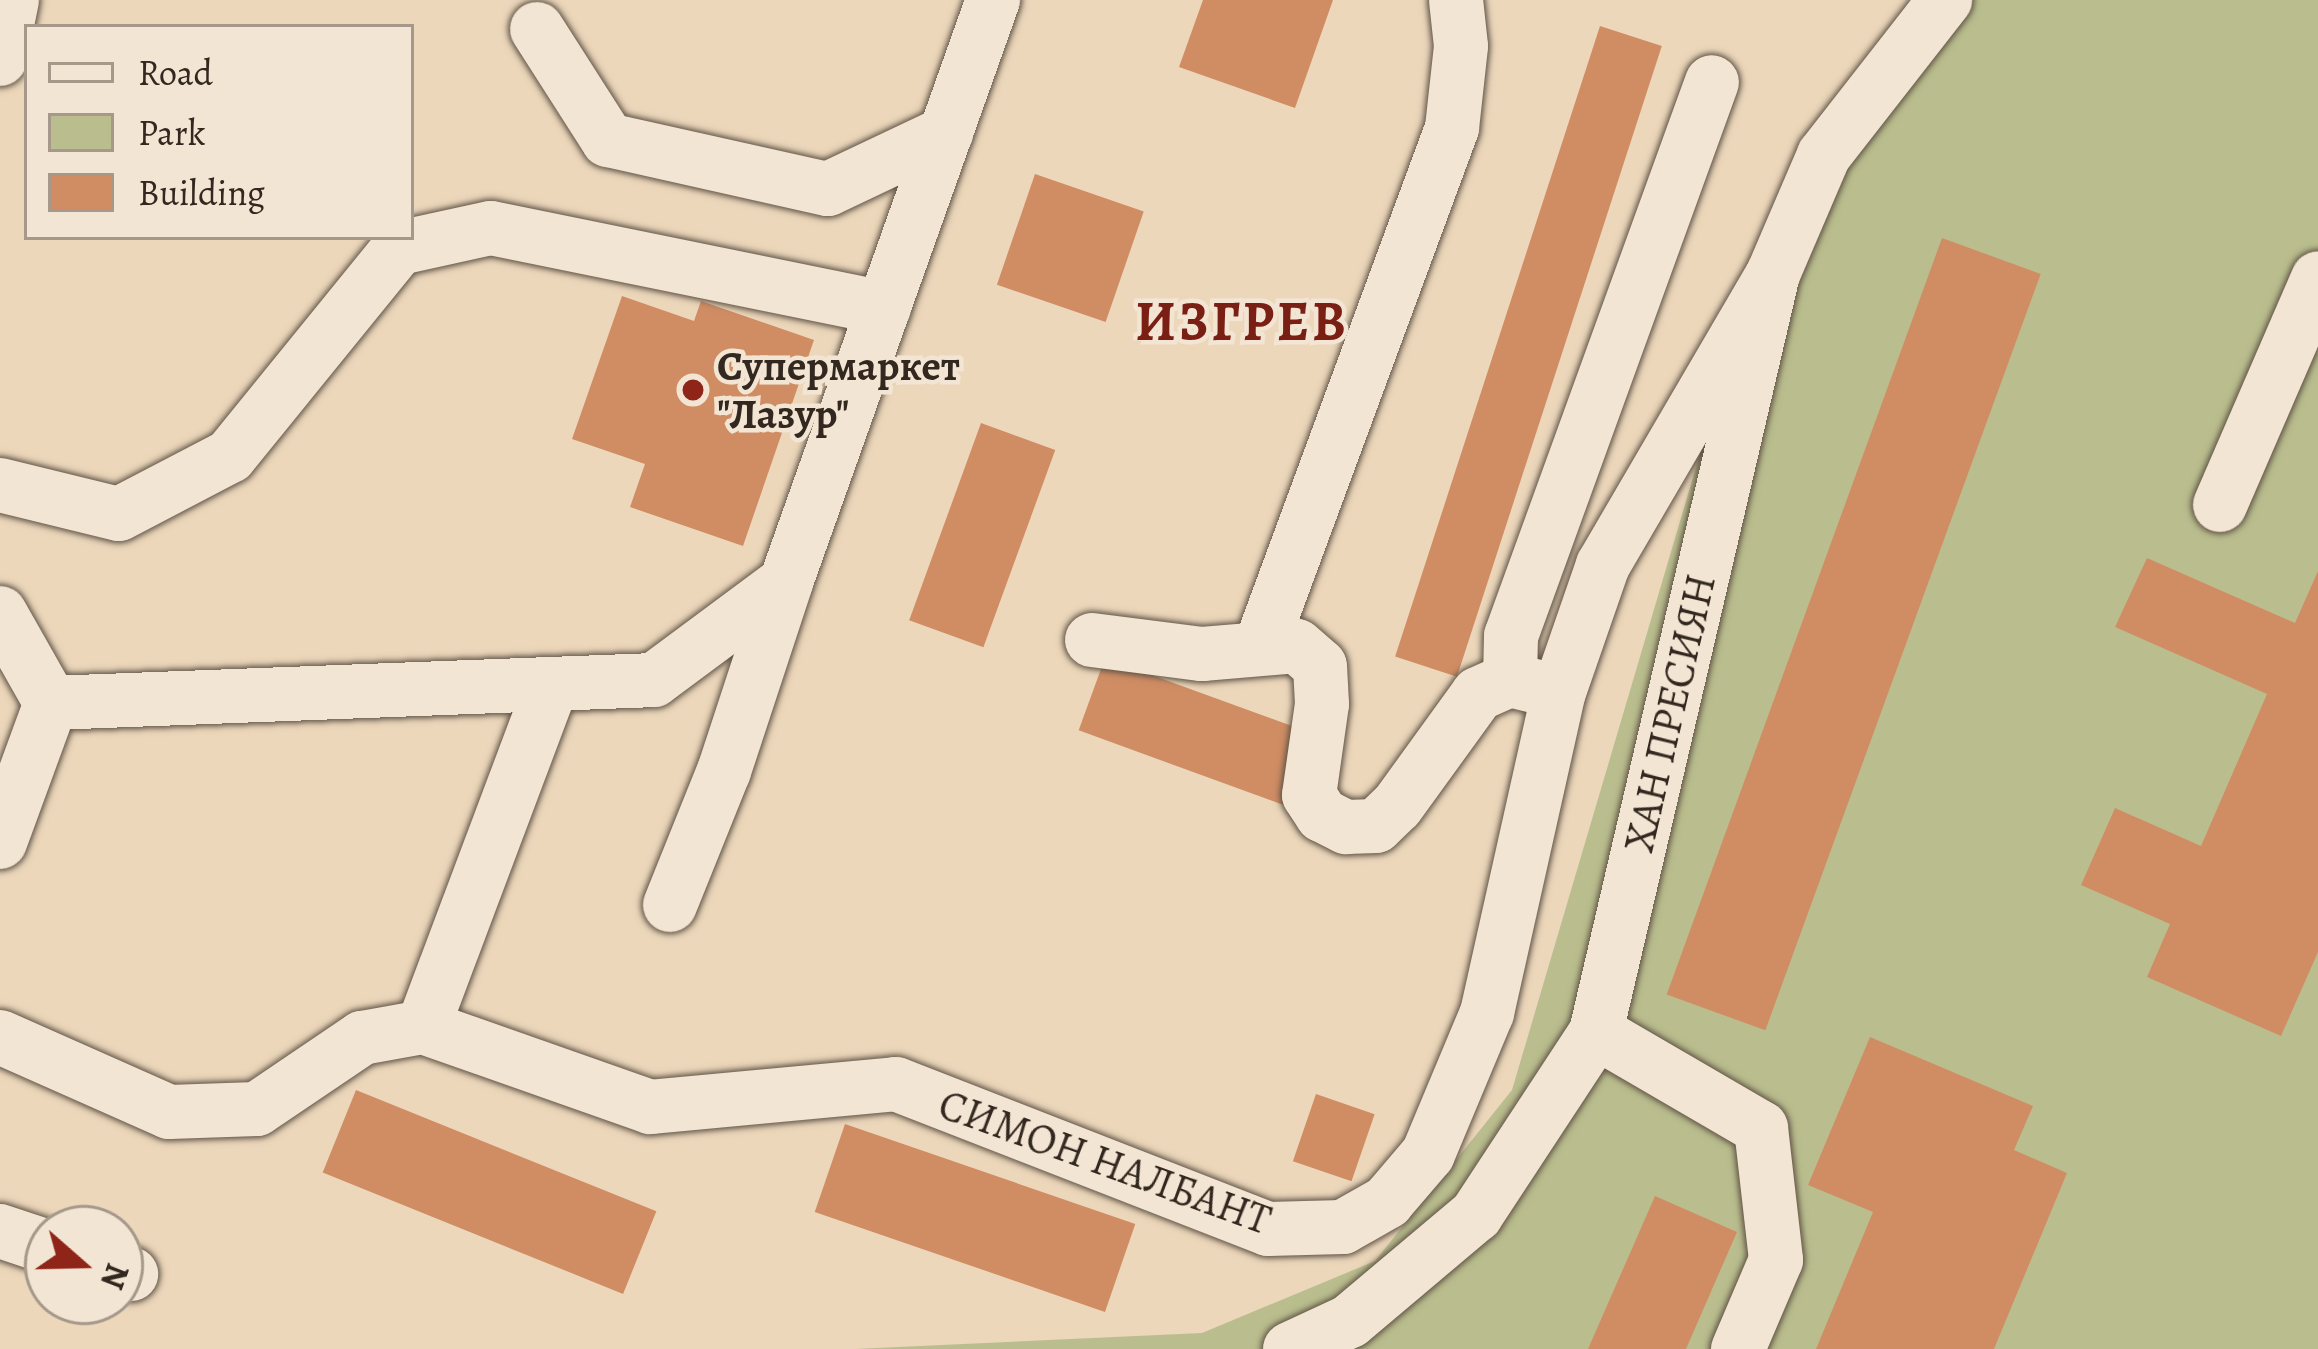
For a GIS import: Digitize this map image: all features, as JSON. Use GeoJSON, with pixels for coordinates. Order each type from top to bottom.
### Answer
{"type":"FeatureCollection","features":[{"type":"Feature","properties":{"kind":"street"},"geometry":{"type":"LineString","coordinates":[[0,59],[12,0]]}},
{"type":"Feature","properties":{"kind":"street"},"geometry":{"type":"LineString","coordinates":[[670,905],[724,771],[786,582],[993,0]]}},
{"type":"Feature","properties":{"kind":"street"},"geometry":{"type":"LineString","coordinates":[[1261,645],[1452,128],[1461,46],[1456,0]]}},
{"type":"Feature","properties":{"kind":"street","name":"ХАН ПРЕСИЯН"},"geometry":{"type":"LineString","coordinates":[[1290,1349],[1350,1321],[1476,1215],[1596,1032],[1773,274],[1824,155],[1945,0]]}},
{"type":"Feature","properties":{"kind":"street"},"geometry":{"type":"LineString","coordinates":[[537,29],[608,140],[828,189],[946,133]]}},
{"type":"Feature","properties":{"kind":"street"},"geometry":{"type":"LineString","coordinates":[[1092,640],[1202,654],[1261,645],[1297,646],[1320,666],[1322,704],[1309,795],[1322,814],[1346,827],[1376,826],[1387,816],[1478,694],[1535,686],[1511,636],[1712,82]]}},
{"type":"Feature","properties":{"kind":"street"},"geometry":{"type":"LineString","coordinates":[[0,485],[119,514],[230,456],[399,248],[491,228],[884,308]]}},
{"type":"Feature","properties":{"kind":"street","name":"СИМОН НАЛБАНТ"},"geometry":{"type":"LineString","coordinates":[[0,1037],[170,1112],[257,1109],[362,1038],[423,1027],[650,1107],[896,1084],[1268,1229],[1343,1227],[1388,1202],[1428,1154],[1487,1012],[1535,686],[1773,274]]}},
{"type":"Feature","properties":{"kind":"street"},"geometry":{"type":"LineString","coordinates":[[2220,506],[2318,278]]}},
{"type":"Feature","properties":{"kind":"street"},"geometry":{"type":"LineString","coordinates":[[51,704],[654,680],[786,582]]}},
{"type":"Feature","properties":{"kind":"street"},"geometry":{"type":"LineString","coordinates":[[0,613],[51,704],[0,842]]}},
{"type":"Feature","properties":{"kind":"street"},"geometry":{"type":"LineString","coordinates":[[423,1027],[552,684]]}},
{"type":"Feature","properties":{"kind":"street"},"geometry":{"type":"LineString","coordinates":[[1596,1032],[1761,1129],[1776,1260],[1738,1349]]}},
{"type":"Feature","properties":{"kind":"green space"},"geometry":{"type":"Polygon","coordinates":[[[1938,0],[2318,0],[2318,1349],[855,1349],[1202,1333],[1375,1261],[1512,1090],[1764,237],[1938,0]]]}},
{"type":"Feature","properties":{"kind":"building"},"geometry":{"type":"Polygon","coordinates":[[[1203,0],[1333,0],[1295,108],[1179,67],[1203,0]]]}},
{"type":"Feature","properties":{"kind":"building"},"geometry":{"type":"Polygon","coordinates":[[[1600,26],[1662,46],[1457,677],[1395,657],[1600,26]]]}},
{"type":"Feature","properties":{"kind":"building"},"geometry":{"type":"Polygon","coordinates":[[[1035,174],[1144,211],[1106,322],[997,285],[1035,174]]]}},
{"type":"Feature","properties":{"kind":"building"},"geometry":{"type":"Polygon","coordinates":[[[1942,238],[2041,274],[1765,1030],[1667,994],[1942,238]]]}},
{"type":"Feature","properties":{"kind":"building","name":"Супермаркет \"Лазур\""},"geometry":{"type":"Polygon","coordinates":[[[622,296],[694,321],[701,301],[814,340],[743,546],[630,507],[645,464],[572,439],[622,296]]]}},
{"type":"Feature","properties":{"kind":"building"},"geometry":{"type":"Polygon","coordinates":[[[981,423],[1055,450],[983,647],[909,620],[981,423]]]}},
{"type":"Feature","properties":{"kind":"building"},"geometry":{"type":"Polygon","coordinates":[[[2147,558],[2295,623],[2318,571],[2318,952],[2281,1036],[2147,977],[2170,924],[2081,885],[2115,808],[2201,846],[2267,694],[2115,627],[2147,558]]]}},
{"type":"Feature","properties":{"kind":"building"},"geometry":{"type":"Polygon","coordinates":[[[1105,658],[1313,734],[1286,806],[1079,730],[1105,658]]]}},
{"type":"Feature","properties":{"kind":"building"},"geometry":{"type":"Polygon","coordinates":[[[1870,1037],[2033,1106],[2014,1150],[2067,1173],[1994,1349],[1816,1349],[1873,1212],[1808,1185],[1870,1037]]]}},
{"type":"Feature","properties":{"kind":"building"},"geometry":{"type":"Polygon","coordinates":[[[356,1090],[656,1211],[623,1294],[323,1173],[356,1090]]]}},
{"type":"Feature","properties":{"kind":"building"},"geometry":{"type":"Polygon","coordinates":[[[1316,1094],[1375,1114],[1352,1181],[1293,1161],[1316,1094]]]}},
{"type":"Feature","properties":{"kind":"building"},"geometry":{"type":"Polygon","coordinates":[[[845,1124],[1135,1224],[1105,1312],[815,1212],[845,1124]]]}},
{"type":"Feature","properties":{"kind":"building"},"geometry":{"type":"Polygon","coordinates":[[[1655,1196],[1737,1232],[1686,1349],[1588,1349],[1655,1196]]]}},
{"type":"Feature","properties":{"kind":"place","name":"Супермаркет \"Лазур\""},"geometry":{"type":"Point","coordinates":[693,390]}},
{"type":"Feature","properties":{"kind":"district","name":"ИЗГРЕВ"},"geometry":{"type":"Point","coordinates":[1242,321]}}]}
